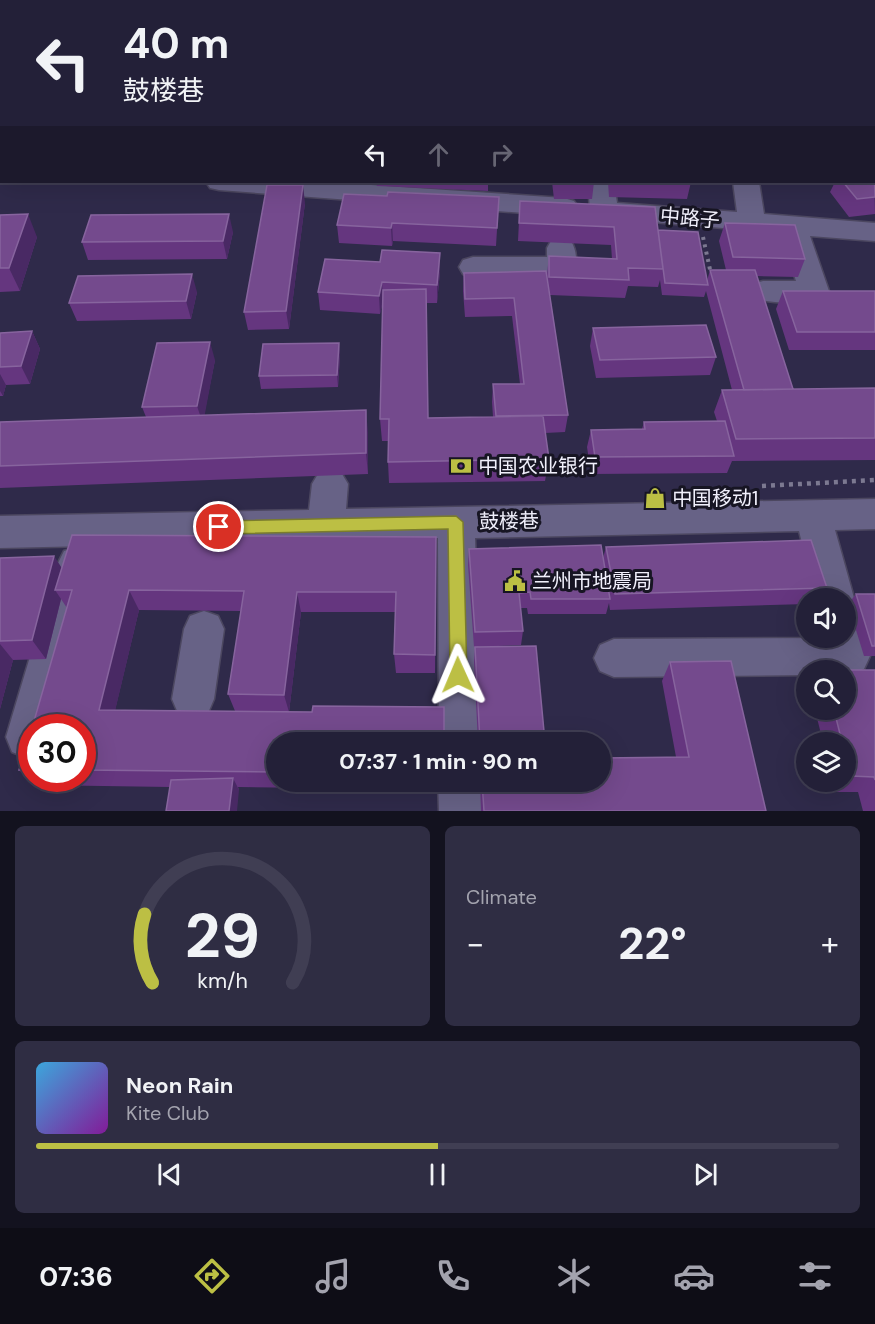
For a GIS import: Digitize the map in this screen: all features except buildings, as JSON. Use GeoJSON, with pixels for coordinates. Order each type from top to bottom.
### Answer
{"type":"FeatureCollection","features":[{"type":"Feature","properties":{"kind":"street","name":"中路子"},"geometry":{"type":"LineString","coordinates":[[236,183],[549,202],[604,211],[875,232]]}},
{"type":"Feature","properties":{"kind":"street"},"geometry":{"type":"LineString","coordinates":[[601,183],[604,211]]}},
{"type":"Feature","properties":{"kind":"street"},"geometry":{"type":"LineString","coordinates":[[746,183],[752,223]]}},
{"type":"Feature","properties":{"kind":"street"},"geometry":{"type":"LineString","coordinates":[[763,291],[814,291],[793,227]]}},
{"type":"Feature","properties":{"kind":"street"},"geometry":{"type":"LineString","coordinates":[[473,267],[562,267],[561,248]]}},
{"type":"Feature","properties":{"kind":"street"},"geometry":{"type":"LineString","coordinates":[[326,525],[330,484]]}},
{"type":"Feature","properties":{"kind":"street","name":"鼓楼巷"},"geometry":{"type":"LineString","coordinates":[[0,532],[87,530],[218,538],[326,525],[875,514]]}},
{"type":"Feature","properties":{"kind":"street"},"geometry":{"type":"LineString","coordinates":[[813,515],[832,588]]}},
{"type":"Feature","properties":{"kind":"street"},"geometry":{"type":"LineString","coordinates":[[456,522],[460,732]]}},
{"type":"Feature","properties":{"kind":"street"},"geometry":{"type":"LineString","coordinates":[[33,714],[87,530]]}},
{"type":"Feature","properties":{"kind":"street"},"geometry":{"type":"LineString","coordinates":[[193,699],[204,629]]}},
{"type":"Feature","properties":{"kind":"street"},"geometry":{"type":"LineString","coordinates":[[614,658],[850,656],[848,648]]}},
{"type":"Feature","properties":{"kind":"street"},"geometry":{"type":"LineString","coordinates":[[460,792],[461,811]]}},
{"type":"Feature","properties":{"kind":"path"},"geometry":{"type":"LineString","coordinates":[[700,219],[712,282]]}},
{"type":"Feature","properties":{"kind":"place","name":"中国农业银行"},"geometry":{"type":"Point","coordinates":[461,466]}},
{"type":"Feature","properties":{"kind":"place","name":"中国移动1"},"geometry":{"type":"Point","coordinates":[655,498]}},
{"type":"Feature","properties":{"kind":"place","name":"兰州市地震局"},"geometry":{"type":"Point","coordinates":[515,581]}},
{"type":"Feature","properties":{"kind":"route"},"geometry":{"type":"LineString","coordinates":[[219,527],[456,522],[458,675]]}}]}
